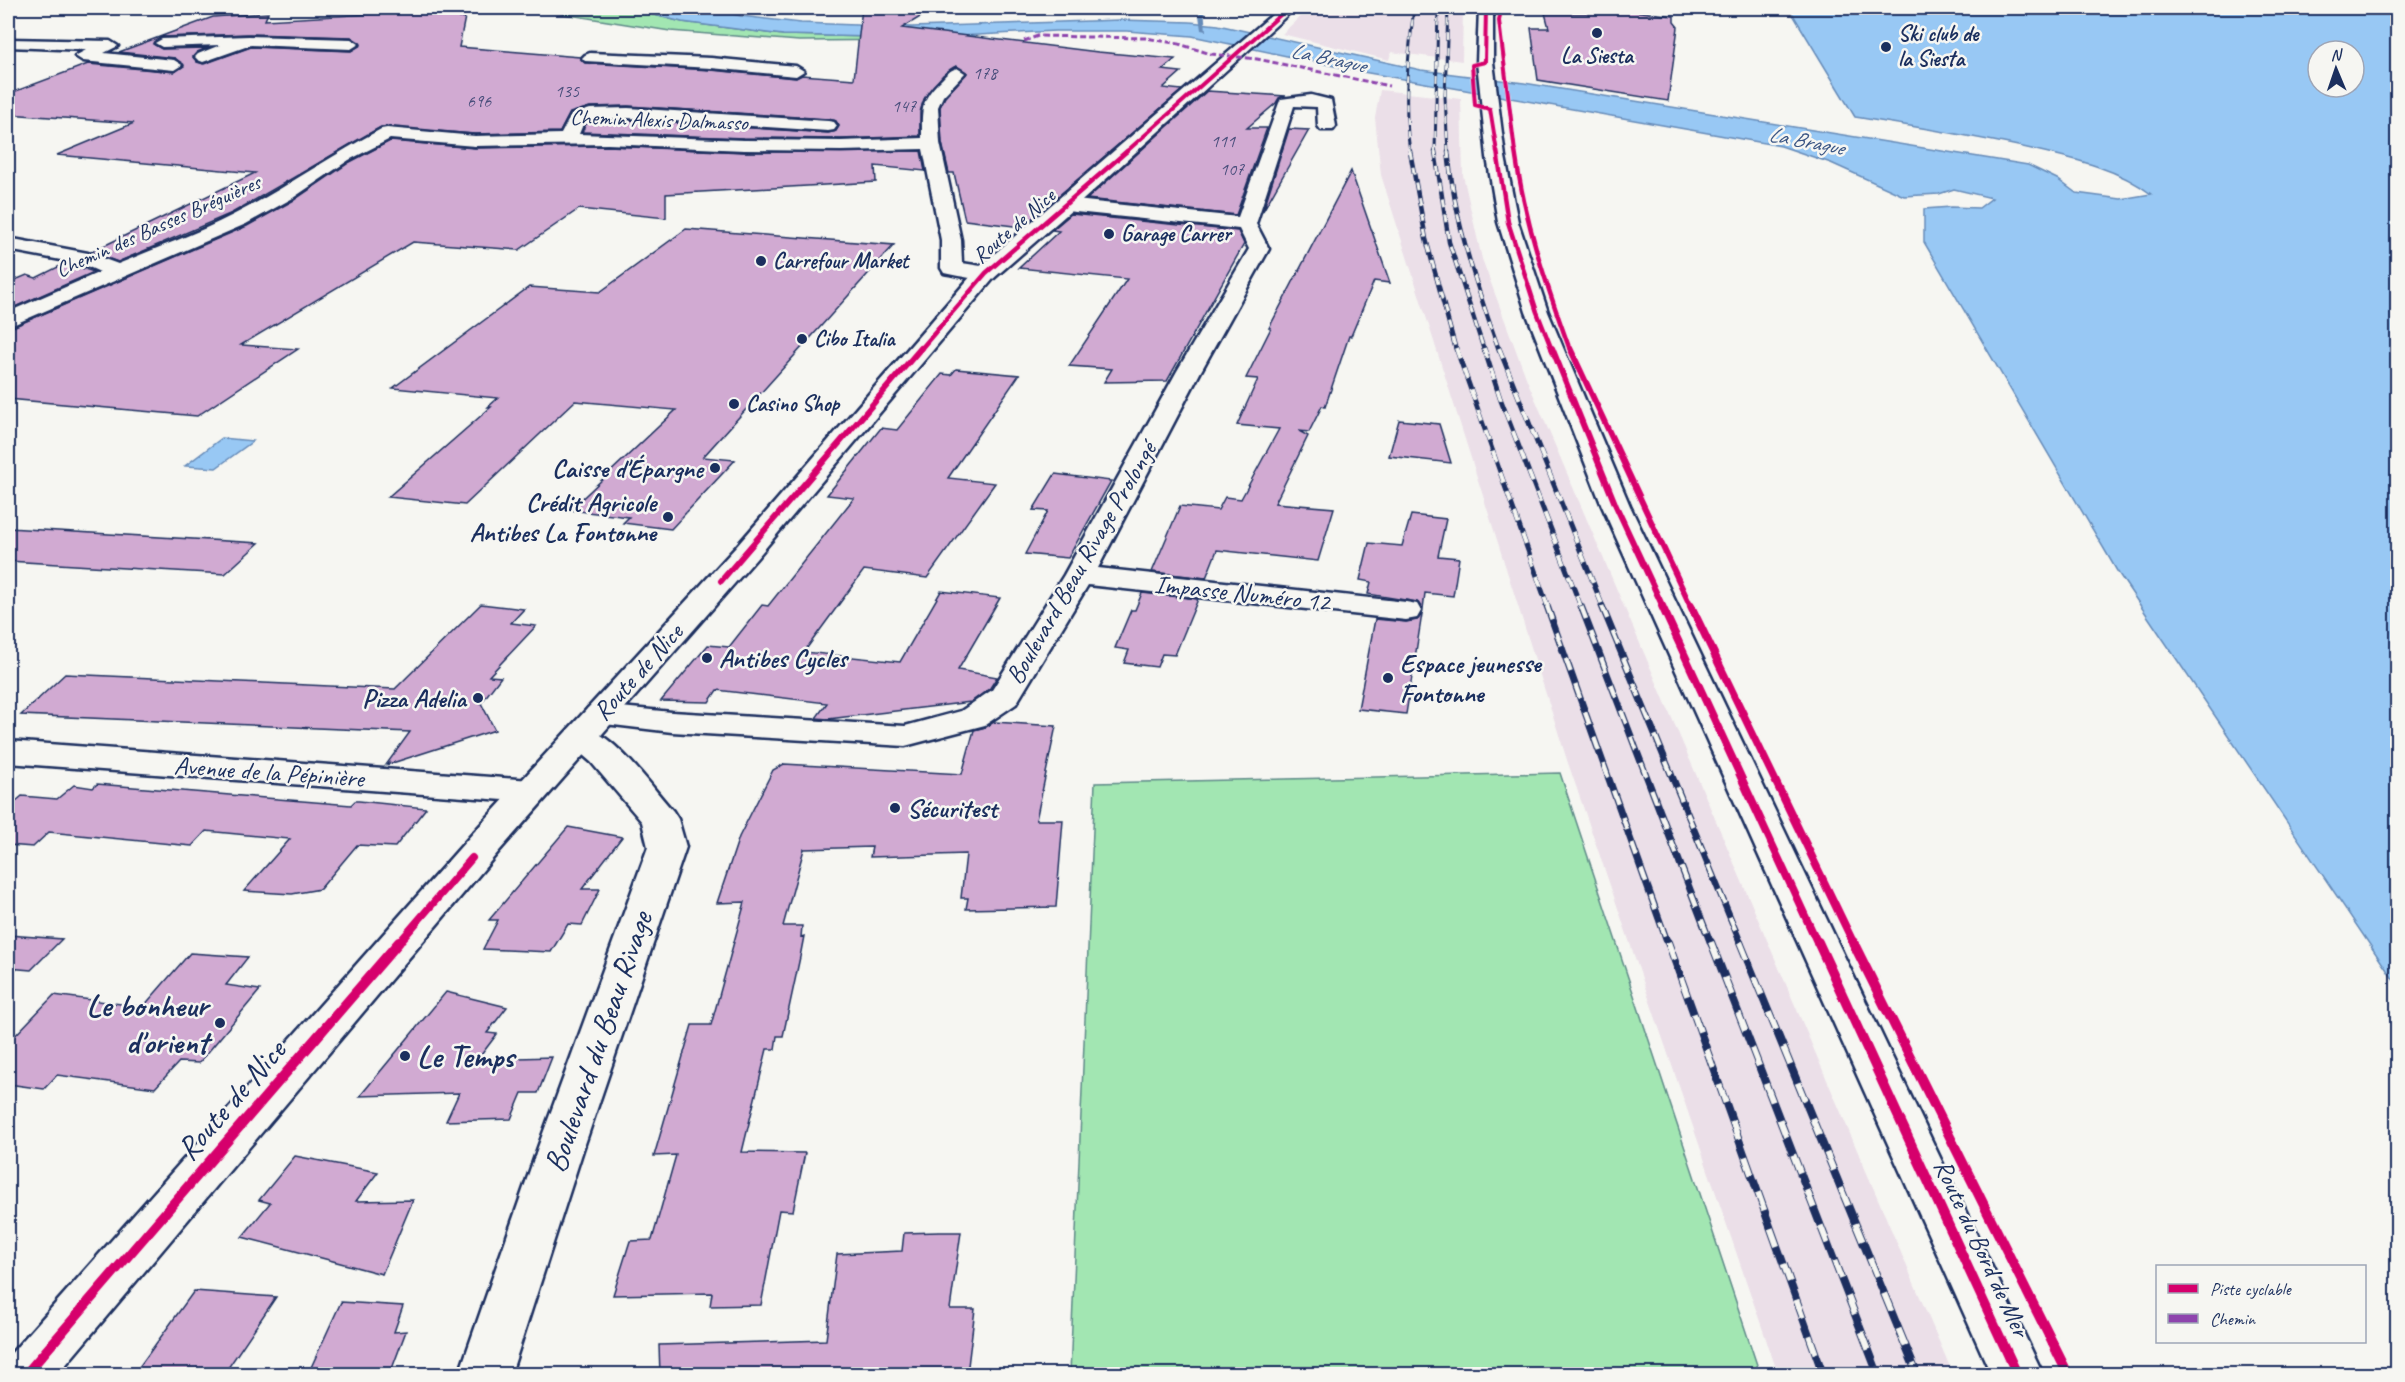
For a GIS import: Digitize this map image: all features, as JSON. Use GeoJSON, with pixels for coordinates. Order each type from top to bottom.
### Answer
{"type":"FeatureCollection","features":[{"type":"Feature","properties":{"kind":"street","name":"Route de Nice"},"geometry":{"type":"LineString","coordinates":[[26,1374],[531,791],[746,553],[986,273],[1288,8]]}},
{"type":"Feature","properties":{"kind":"street","name":"Route du Bord de Mer"},"geometry":{"type":"LineString","coordinates":[[1486,8],[1485,62],[1508,222],[1537,312],[1616,506],[2017,1374]]}},
{"type":"Feature","properties":{"kind":"street"},"geometry":{"type":"LineString","coordinates":[[203,57],[249,40]]}},
{"type":"Feature","properties":{"kind":"street"},"geometry":{"type":"LineString","coordinates":[[152,46],[249,40],[351,44]]}},
{"type":"Feature","properties":{"kind":"street"},"geometry":{"type":"LineString","coordinates":[[8,43],[110,46],[83,56],[174,66]]}},
{"type":"Feature","properties":{"kind":"street"},"geometry":{"type":"LineString","coordinates":[[105,46],[128,45]]}},
{"type":"Feature","properties":{"kind":"street"},"geometry":{"type":"LineString","coordinates":[[590,58],[711,63],[796,71]]}},
{"type":"Feature","properties":{"kind":"street"},"geometry":{"type":"LineString","coordinates":[[957,73],[936,94],[930,107],[931,143],[951,240],[952,268],[986,273]]}},
{"type":"Feature","properties":{"kind":"street"},"geometry":{"type":"LineString","coordinates":[[1066,205],[1246,224],[1287,103],[1307,100],[1322,102],[1325,104],[1327,126]]}},
{"type":"Feature","properties":{"kind":"street"},"geometry":{"type":"LineString","coordinates":[[568,139],[577,119],[590,114],[627,113],[841,128],[841,146]]}},
{"type":"Feature","properties":{"kind":"street","name":"Chemin Alexis Dalmasso"},"geometry":{"type":"LineString","coordinates":[[387,133],[475,141],[568,139],[841,146],[931,143]]}},
{"type":"Feature","properties":{"kind":"street","name":"Chemin des Basses Bréguières"},"geometry":{"type":"LineString","coordinates":[[9,318],[239,220],[286,194],[343,156],[387,133]]}},
{"type":"Feature","properties":{"kind":"street","name":"Boulevard Beau Rivage Prolongé"},"geometry":{"type":"LineString","coordinates":[[590,726],[672,722],[904,736],[973,718],[1004,697],[1079,575],[1259,249],[1246,224]]}},
{"type":"Feature","properties":{"kind":"street"},"geometry":{"type":"LineString","coordinates":[[8,244],[88,260],[118,272]]}},
{"type":"Feature","properties":{"kind":"street","name":"Impasse Numéro 12"},"geometry":{"type":"LineString","coordinates":[[1079,575],[1406,611]]}},
{"type":"Feature","properties":{"kind":"street","name":"Boulevard du Beau Rivage"},"geometry":{"type":"LineString","coordinates":[[485,1374],[560,1150],[667,847],[660,819],[603,754],[590,726]]}},
{"type":"Feature","properties":{"kind":"street","name":"Avenue de la Pépinière"},"geometry":{"type":"LineString","coordinates":[[8,752],[531,791]]}},
{"type":"Feature","properties":{"kind":"shaded area"},"geometry":{"type":"Polygon","coordinates":[[[1309,8],[1463,8],[1462,61],[1391,52],[1389,60],[1282,34],[1309,8]]]}},
{"type":"Feature","properties":{"kind":"shaded area"},"geometry":{"type":"Polygon","coordinates":[[[1380,90],[1461,99],[1463,175],[1482,259],[1527,380],[1953,1374],[1778,1374],[1567,760],[1381,175],[1375,118],[1380,90]]]}},
{"type":"Feature","properties":{"kind":"green space"},"geometry":{"type":"Polygon","coordinates":[[[456,8],[627,8],[682,22],[783,35],[921,38],[913,40],[799,41],[670,31],[557,13],[456,8]]]}},
{"type":"Feature","properties":{"kind":"green space"},"geometry":{"type":"Polygon","coordinates":[[[1560,773],[1760,1374],[1070,1374],[1095,783],[1560,773]]]}},
{"type":"Feature","properties":{"kind":"water","name":"La Brague"},"geometry":{"type":"Polygon","coordinates":[[[627,8],[707,8],[741,16],[801,23],[912,27],[1120,20],[1218,25],[1421,70],[1524,83],[2028,165],[2057,179],[2076,193],[2121,199],[2151,194],[2111,171],[2066,157],[1968,136],[1855,117],[1789,8],[2397,8],[2397,985],[2117,571],[1924,242],[1924,209],[1979,208],[1992,198],[1954,189],[1939,194],[1904,196],[1831,163],[1781,146],[1363,72],[1192,36],[1127,31],[1055,31],[921,38],[783,35],[682,22],[627,8]]]}},
{"type":"Feature","properties":{"kind":"water"},"geometry":{"type":"Polygon","coordinates":[[[222,438],[253,441],[216,468],[185,466],[222,438]]]}},
{"type":"Feature","properties":{"kind":"building"},"geometry":{"type":"Polygon","coordinates":[[[862,8],[935,8],[902,28],[1175,59],[1162,70],[1181,72],[1163,88],[1182,90],[1022,227],[965,220],[954,173],[949,173],[942,143],[940,107],[945,97],[967,73],[956,66],[943,75],[924,99],[920,112],[920,136],[841,139],[744,138],[582,132],[586,124],[592,121],[628,120],[828,133],[836,131],[839,126],[836,121],[828,119],[628,106],[590,107],[570,113],[560,132],[475,134],[381,127],[232,213],[118,262],[91,252],[255,173],[57,155],[134,123],[8,114],[8,94],[88,64],[175,72],[184,66],[175,58],[119,52],[213,17],[268,13],[265,20],[461,9],[460,18],[465,17],[459,47],[580,57],[585,63],[711,70],[796,78],[802,75],[854,79],[862,8]],[[249,34],[162,37],[153,44],[162,49],[207,48],[197,52],[193,57],[197,62],[204,64],[251,47],[351,51],[361,45],[351,37],[249,34]]]}},
{"type":"Feature","properties":{"kind":"building"},"geometry":{"type":"Polygon","coordinates":[[[1608,8],[1674,16],[1674,22],[1678,27],[1668,101],[1538,80],[1531,28],[1549,28],[1545,13],[1588,13],[1608,8]]]}},
{"type":"Feature","properties":{"kind":"building"},"geometry":{"type":"Polygon","coordinates":[[[1207,91],[1286,96],[1279,98],[1247,128],[1267,128],[1236,215],[1087,199],[1207,91]]]}},
{"type":"Feature","properties":{"kind":"building"},"geometry":{"type":"Polygon","coordinates":[[[1289,129],[1309,130],[1263,211],[1289,129]]]}},
{"type":"Feature","properties":{"kind":"building"},"geometry":{"type":"Polygon","coordinates":[[[390,141],[475,148],[608,146],[744,152],[921,151],[925,171],[875,166],[876,182],[666,194],[666,218],[579,209],[519,250],[413,242],[241,345],[298,349],[197,416],[8,399],[8,329],[247,226],[294,200],[350,162],[390,141]]]}},
{"type":"Feature","properties":{"kind":"building"},"geometry":{"type":"Polygon","coordinates":[[[1351,171],[1390,283],[1374,281],[1351,336],[1349,336],[1325,407],[1322,406],[1309,432],[1299,431],[1308,436],[1275,503],[1334,508],[1318,561],[1217,550],[1206,578],[1152,572],[1180,506],[1218,510],[1225,497],[1241,499],[1279,429],[1237,425],[1258,379],[1246,378],[1271,328],[1269,328],[1351,171]]]}},
{"type":"Feature","properties":{"kind":"building"},"geometry":{"type":"Polygon","coordinates":[[[1071,214],[1238,231],[1244,244],[1167,381],[1104,382],[1112,369],[1069,366],[1127,279],[1019,268],[1059,231],[1052,230],[1071,214]]]}},
{"type":"Feature","properties":{"kind":"building"},"geometry":{"type":"Polygon","coordinates":[[[686,229],[894,245],[703,457],[735,460],[671,529],[623,523],[629,517],[570,510],[676,410],[575,401],[465,505],[388,497],[491,407],[488,407],[498,398],[393,388],[529,287],[600,292],[686,229]]]}},
{"type":"Feature","properties":{"kind":"building"},"geometry":{"type":"Polygon","coordinates":[[[66,263],[94,272],[8,310],[8,283],[27,275],[36,278],[66,263]]]}},
{"type":"Feature","properties":{"kind":"building"},"geometry":{"type":"Polygon","coordinates":[[[956,369],[1019,375],[948,478],[995,483],[927,578],[864,570],[804,652],[900,662],[941,591],[1000,598],[958,670],[997,677],[990,688],[971,702],[828,719],[816,718],[827,703],[717,690],[709,702],[661,701],[708,645],[729,647],[762,605],[768,606],[854,498],[827,495],[881,428],[897,430],[942,374],[951,375],[956,369]]]}},
{"type":"Feature","properties":{"kind":"building"},"geometry":{"type":"Polygon","coordinates":[[[1399,420],[1439,424],[1451,463],[1389,456],[1399,420]]]}},
{"type":"Feature","properties":{"kind":"building"},"geometry":{"type":"Polygon","coordinates":[[[1055,474],[1111,481],[1068,558],[1025,554],[1048,511],[1033,510],[1055,474]]]}},
{"type":"Feature","properties":{"kind":"building"},"geometry":{"type":"Polygon","coordinates":[[[1411,515],[1446,519],[1438,556],[1459,558],[1453,596],[1425,593],[1423,609],[1417,602],[1368,594],[1371,582],[1360,580],[1369,543],[1402,546],[1411,515]]]}},
{"type":"Feature","properties":{"kind":"building"},"geometry":{"type":"Polygon","coordinates":[[[8,528],[259,543],[225,574],[8,561],[8,528]]]}},
{"type":"Feature","properties":{"kind":"building"},"geometry":{"type":"Polygon","coordinates":[[[1142,593],[1198,599],[1175,655],[1162,654],[1157,667],[1124,663],[1129,650],[1115,648],[1131,610],[1135,610],[1142,593]]]}},
{"type":"Feature","properties":{"kind":"building"},"geometry":{"type":"Polygon","coordinates":[[[481,604],[524,609],[511,623],[536,626],[489,676],[501,677],[481,703],[495,730],[386,765],[410,732],[21,715],[65,674],[395,689],[481,604]]]}},
{"type":"Feature","properties":{"kind":"building","name":"Espace jeunesse Fontonne"},"geometry":{"type":"Polygon","coordinates":[[[1422,614],[1406,714],[1358,709],[1375,619],[1406,622],[1417,620],[1422,614]]]}},
{"type":"Feature","properties":{"kind":"building"},"geometry":{"type":"Polygon","coordinates":[[[994,722],[1056,726],[1036,820],[1063,820],[1056,907],[966,909],[968,898],[961,898],[966,854],[870,857],[872,847],[804,849],[783,926],[802,926],[801,937],[804,936],[800,957],[783,1036],[777,1036],[775,1049],[767,1049],[742,1152],[805,1153],[793,1211],[779,1210],[761,1305],[710,1306],[712,1293],[613,1295],[630,1241],[652,1240],[676,1155],[654,1156],[692,1025],[711,1025],[745,902],[717,903],[739,837],[773,770],[784,764],[962,774],[974,730],[994,722]]]}},
{"type":"Feature","properties":{"kind":"building"},"geometry":{"type":"Polygon","coordinates":[[[97,784],[351,805],[359,801],[426,808],[395,847],[357,845],[320,889],[292,894],[244,891],[290,839],[206,831],[192,846],[49,832],[33,847],[8,845],[8,808],[22,796],[57,799],[74,785],[93,788],[97,784]]]}},
{"type":"Feature","properties":{"kind":"building"},"geometry":{"type":"Polygon","coordinates":[[[568,827],[622,837],[582,889],[600,889],[582,925],[568,924],[551,952],[483,949],[498,920],[489,920],[568,827]]]}},
{"type":"Feature","properties":{"kind":"building"},"geometry":{"type":"Polygon","coordinates":[[[8,935],[62,939],[31,970],[8,968],[8,935]]]}},
{"type":"Feature","properties":{"kind":"building"},"geometry":{"type":"Polygon","coordinates":[[[190,953],[248,957],[226,985],[260,990],[199,1063],[179,1062],[155,1088],[57,1075],[44,1089],[8,1084],[8,1043],[54,995],[143,1007],[190,953]]]}},
{"type":"Feature","properties":{"kind":"building"},"geometry":{"type":"Polygon","coordinates":[[[446,992],[507,1007],[487,1033],[497,1034],[478,1059],[552,1057],[538,1093],[522,1093],[511,1119],[446,1121],[459,1093],[360,1096],[446,992]]]}},
{"type":"Feature","properties":{"kind":"building"},"geometry":{"type":"Polygon","coordinates":[[[295,1156],[378,1172],[356,1201],[413,1200],[382,1274],[242,1237],[270,1203],[259,1200],[295,1156]]]}},
{"type":"Feature","properties":{"kind":"building"},"geometry":{"type":"Polygon","coordinates":[[[961,1232],[950,1309],[975,1309],[967,1374],[660,1374],[659,1345],[826,1340],[837,1254],[902,1251],[904,1233],[961,1232]]]}},
{"type":"Feature","properties":{"kind":"building"},"geometry":{"type":"Polygon","coordinates":[[[194,1291],[276,1297],[224,1374],[134,1374],[194,1291]]]}},
{"type":"Feature","properties":{"kind":"building"},"geometry":{"type":"Polygon","coordinates":[[[341,1302],[403,1306],[394,1332],[406,1331],[390,1374],[308,1374],[341,1302]]]}},
{"type":"Feature","properties":{"kind":"waterway"},"geometry":{"type":"LineString","coordinates":[[1201,8],[1204,30]]}},
{"type":"Feature","properties":{"kind":"railway"},"geometry":{"type":"LineString","coordinates":[[1410,152],[1407,98],[1414,8]]}},
{"type":"Feature","properties":{"kind":"railway"},"geometry":{"type":"LineString","coordinates":[[1435,151],[1438,8]]}},
{"type":"Feature","properties":{"kind":"railway"},"geometry":{"type":"LineString","coordinates":[[1448,8],[1445,97],[1448,152]]}},
{"type":"Feature","properties":{"kind":"railway"},"geometry":{"type":"LineString","coordinates":[[1410,151],[1426,239],[1456,350]]}},
{"type":"Feature","properties":{"kind":"railway"},"geometry":{"type":"LineString","coordinates":[[1435,151],[1449,242],[1484,350]]}},
{"type":"Feature","properties":{"kind":"railway"},"geometry":{"type":"LineString","coordinates":[[1448,151],[1461,227],[1474,277],[1499,350]]}},
{"type":"Feature","properties":{"kind":"railway"},"geometry":{"type":"LineString","coordinates":[[1456,348],[1548,607]]}},
{"type":"Feature","properties":{"kind":"railway"},"geometry":{"type":"LineString","coordinates":[[1484,348],[1500,398],[1581,607]]}},
{"type":"Feature","properties":{"kind":"railway"},"geometry":{"type":"LineString","coordinates":[[1499,348],[1603,607]]}},
{"type":"Feature","properties":{"kind":"railway"},"geometry":{"type":"LineString","coordinates":[[1547,606],[1668,944]]}},
{"type":"Feature","properties":{"kind":"railway"},"geometry":{"type":"LineString","coordinates":[[1581,606],[1711,944]]}},
{"type":"Feature","properties":{"kind":"railway"},"geometry":{"type":"LineString","coordinates":[[1602,606],[1741,944]]}},
{"type":"Feature","properties":{"kind":"railway"},"geometry":{"type":"LineString","coordinates":[[1668,942],[1823,1374]]}},
{"type":"Feature","properties":{"kind":"railway"},"geometry":{"type":"LineString","coordinates":[[1711,942],[1878,1374]]}},
{"type":"Feature","properties":{"kind":"railway"},"geometry":{"type":"LineString","coordinates":[[1740,942],[1917,1374]]}},
{"type":"Feature","properties":{"kind":"marked path"},"geometry":{"type":"LineString","coordinates":[[1024,41],[1038,36],[1146,38],[1179,44],[1211,54],[1257,59],[1389,86]]}},
{"type":"Feature","properties":{"kind":"cycle path"},"geometry":{"type":"LineString","coordinates":[[721,581],[986,273],[1288,8]]}},
{"type":"Feature","properties":{"kind":"cycle path"},"geometry":{"type":"LineString","coordinates":[[1486,8],[1485,62],[1472,65],[1475,105],[1490,109],[1508,222],[1537,312],[1616,506],[2017,1374]]}},
{"type":"Feature","properties":{"kind":"cycle path"},"geometry":{"type":"LineString","coordinates":[[1501,8],[1499,21],[1508,105],[1521,194],[1540,268],[1574,360],[1792,819],[2068,1374]]}},
{"type":"Feature","properties":{"kind":"cycle path"},"geometry":{"type":"LineString","coordinates":[[26,1374],[472,858]]}},
{"type":"Feature","properties":{"kind":"place","name":"La Siesta"},"geometry":{"type":"Point","coordinates":[1597,33]}},
{"type":"Feature","properties":{"kind":"place","name":"Ski club de la Siesta"},"geometry":{"type":"Point","coordinates":[1886,47]}},
{"type":"Feature","properties":{"kind":"place","name":"Garage Carrer"},"geometry":{"type":"Point","coordinates":[1109,234]}},
{"type":"Feature","properties":{"kind":"place","name":"Carrefour Market"},"geometry":{"type":"Point","coordinates":[761,261]}},
{"type":"Feature","properties":{"kind":"place","name":"Cibo Italia"},"geometry":{"type":"Point","coordinates":[802,339]}},
{"type":"Feature","properties":{"kind":"place","name":"Casino Shop"},"geometry":{"type":"Point","coordinates":[734,404]}},
{"type":"Feature","properties":{"kind":"place","name":"Caisse d'Épargne"},"geometry":{"type":"Point","coordinates":[715,468]}},
{"type":"Feature","properties":{"kind":"place","name":"Crédit Agricole Antibes La Fontonne"},"geometry":{"type":"Point","coordinates":[668,517]}},
{"type":"Feature","properties":{"kind":"place","name":"Antibes Cycles"},"geometry":{"type":"Point","coordinates":[707,658]}},
{"type":"Feature","properties":{"kind":"place","name":"Espace jeunesse Fontonne"},"geometry":{"type":"Point","coordinates":[1388,678]}},
{"type":"Feature","properties":{"kind":"place","name":"Pizza Adelia"},"geometry":{"type":"Point","coordinates":[478,698]}},
{"type":"Feature","properties":{"kind":"place","name":"Sécuritest"},"geometry":{"type":"Point","coordinates":[895,808]}},
{"type":"Feature","properties":{"kind":"place","name":"Le bonheur d'orient"},"geometry":{"type":"Point","coordinates":[220,1023]}},
{"type":"Feature","properties":{"kind":"place","name":"Le Temps"},"geometry":{"type":"Point","coordinates":[405,1056]}}]}
